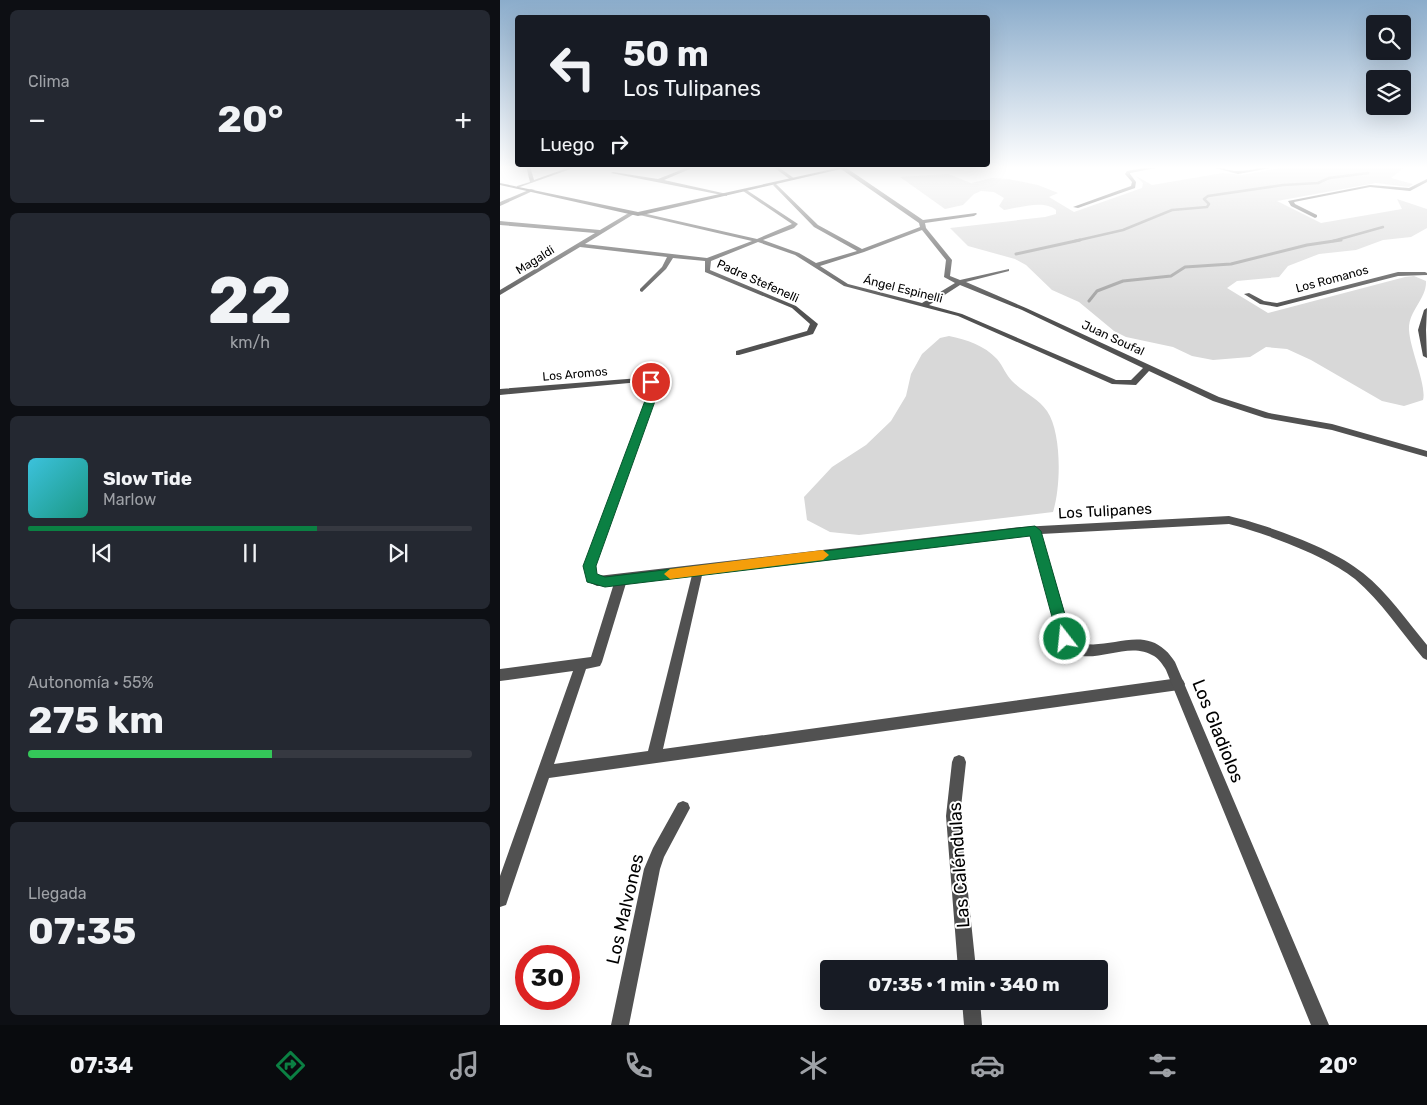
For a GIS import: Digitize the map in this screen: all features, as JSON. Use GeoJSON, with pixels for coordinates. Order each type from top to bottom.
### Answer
{"type":"FeatureCollection","features":[{"type":"Feature","properties":{"kind":"street","name":"Ángel Espinelli"},"geometry":{"type":"LineString","coordinates":[[635,214],[756,240],[797,254],[853,288],[924,305],[983,323],[1116,382],[1133,383],[1147,368]]}},
{"type":"Feature","properties":{"kind":"street","name":"Magaldi"},"geometry":{"type":"LineString","coordinates":[[500,293],[600,232],[635,214]]}},
{"type":"Feature","properties":{"kind":"street"},"geometry":{"type":"LineString","coordinates":[[708,260],[792,227],[794,224],[779,214]]}},
{"type":"Feature","properties":{"kind":"street"},"geometry":{"type":"LineString","coordinates":[[804,214],[816,226],[862,251]]}},
{"type":"Feature","properties":{"kind":"street","name":"Juan Soufal"},"geometry":{"type":"LineString","coordinates":[[909,214],[923,225],[949,260],[946,277],[1024,309],[1216,399],[1268,416],[1332,428],[1427,454]]}},
{"type":"Feature","properties":{"kind":"street"},"geometry":{"type":"LineString","coordinates":[[817,265],[862,251],[923,225],[974,214]]}},
{"type":"Feature","properties":{"kind":"street"},"geometry":{"type":"LineString","coordinates":[[1311,214],[1315,216]]}},
{"type":"Feature","properties":{"kind":"street"},"geometry":{"type":"LineString","coordinates":[[500,223],[600,232]]}},
{"type":"Feature","properties":{"kind":"street","name":"Padre Stefenelli"},"geometry":{"type":"LineString","coordinates":[[580,244],[708,260],[707,271],[794,307],[814,324],[810,332],[739,353]]}},
{"type":"Feature","properties":{"kind":"street"},"geometry":{"type":"LineString","coordinates":[[642,290],[664,268],[671,256]]}},
{"type":"Feature","properties":{"kind":"street"},"geometry":{"type":"LineString","coordinates":[[924,305],[960,282],[1006,270]]}},
{"type":"Feature","properties":{"kind":"street","name":"Los Romanos"},"geometry":{"type":"LineString","coordinates":[[1247,294],[1262,303],[1277,304],[1398,274],[1426,272]]}},
{"type":"Feature","properties":{"kind":"street"},"geometry":{"type":"LineString","coordinates":[[1427,310],[1422,330],[1427,356]]}},
{"type":"Feature","properties":{"kind":"street","name":"Los Aromos"},"geometry":{"type":"LineString","coordinates":[[500,392],[640,380],[651,382],[654,390],[589,566],[591,578]]}},
{"type":"Feature","properties":{"kind":"street","name":"Los Tulipanes"},"geometry":{"type":"LineString","coordinates":[[591,578],[605,582],[1035,531],[1218,520],[1241,522],[1348,568],[1368,585],[1427,654]]}},
{"type":"Feature","properties":{"kind":"street","name":"Los Gladiolos"},"geometry":{"type":"LineString","coordinates":[[1035,531],[1068,644],[1079,650],[1129,644],[1148,646],[1166,656],[1320,1025]]}},
{"type":"Feature","properties":{"kind":"street"},"geometry":{"type":"LineString","coordinates":[[654,756],[698,571]]}},
{"type":"Feature","properties":{"kind":"street"},"geometry":{"type":"LineString","coordinates":[[500,675],[596,662],[622,580]]}},
{"type":"Feature","properties":{"kind":"street"},"geometry":{"type":"LineString","coordinates":[[500,899],[582,663]]}},
{"type":"Feature","properties":{"kind":"street"},"geometry":{"type":"LineString","coordinates":[[544,772],[1179,684]]}},
{"type":"Feature","properties":{"kind":"street","name":"Las Caléndulas"},"geometry":{"type":"LineString","coordinates":[[959,762],[953,816],[966,960]]}},
{"type":"Feature","properties":{"kind":"street","name":"Los Malvones"},"geometry":{"type":"LineString","coordinates":[[620,1025],[652,869],[658,853],[683,808]]}},
{"type":"Feature","properties":{"kind":"street"},"geometry":{"type":"LineString","coordinates":[[971,1010],[973,1025]]}},
{"type":"Feature","properties":{"kind":"shaded area"},"geometry":{"type":"Polygon","coordinates":[[[1056,214],[1303,214],[1321,223],[1374,214],[1427,214],[1427,228],[1411,237],[1383,240],[1356,250],[1319,254],[1288,266],[1279,277],[1237,281],[1227,288],[1268,313],[1405,277],[1414,276],[1426,281],[1424,294],[1409,323],[1412,347],[1423,386],[1423,400],[1404,406],[1382,401],[1311,360],[1287,349],[1266,347],[1250,357],[1213,360],[1192,356],[1173,347],[1126,337],[1114,331],[1079,302],[1052,290],[1026,265],[1015,259],[968,246],[950,228],[1045,217],[1056,214]]]}},
{"type":"Feature","properties":{"kind":"shaded area"},"geometry":{"type":"Polygon","coordinates":[[[949,336],[962,339],[987,350],[999,362],[1012,381],[1039,402],[1047,411],[1055,433],[1059,460],[1058,489],[1053,512],[859,535],[830,532],[807,520],[804,497],[832,467],[866,445],[891,421],[906,396],[911,374],[922,354],[940,338],[949,336]]]}},
{"type":"Feature","properties":{"kind":"waterway"},"geometry":{"type":"LineString","coordinates":[[1075,241],[1123,230],[1163,214]]}},
{"type":"Feature","properties":{"kind":"waterway"},"geometry":{"type":"LineString","coordinates":[[1333,241],[1383,227]]}},
{"type":"Feature","properties":{"kind":"waterway"},"geometry":{"type":"LineString","coordinates":[[1016,254],[1080,240]]}},
{"type":"Feature","properties":{"kind":"waterway"},"geometry":{"type":"LineString","coordinates":[[1089,301],[1097,291],[1123,281],[1171,276],[1185,267],[1231,264],[1307,245],[1341,240]]}},
{"type":"Feature","properties":{"kind":"slow traffic"},"geometry":{"type":"LineString","coordinates":[[670,574],[823,555]]}},
{"type":"Feature","properties":{"kind":"route"},"geometry":{"type":"LineString","coordinates":[[651,382],[654,390],[589,566],[591,578],[605,582],[1021,531],[1035,531],[1065,639]]}}]}
